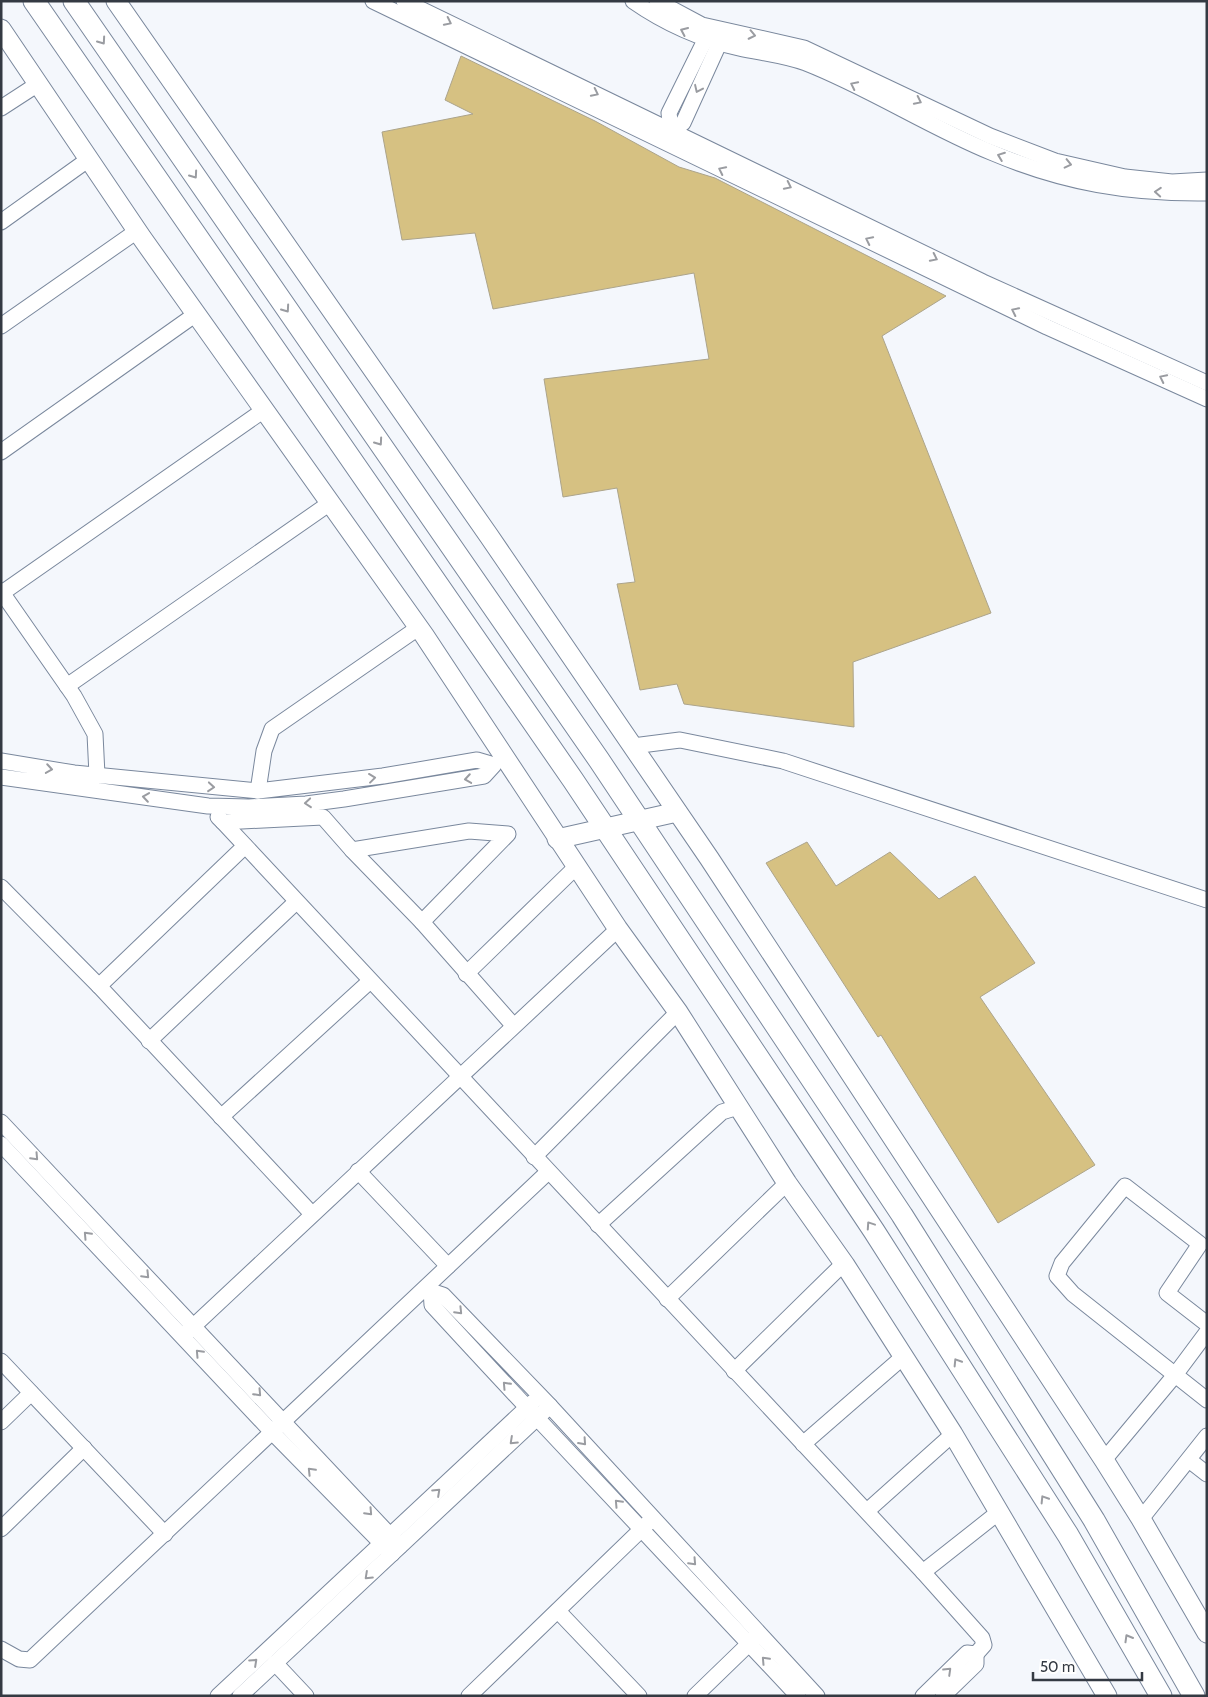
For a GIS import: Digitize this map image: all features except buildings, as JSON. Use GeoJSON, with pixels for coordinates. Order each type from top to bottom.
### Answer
{"type":"FeatureCollection","features":[{"type":"Feature","properties":{"kind":"main road"},"geometry":{"type":"LineString","coordinates":[[34,1],[604,827],[884,1246],[1068,1535],[1161,1696]]}},
{"type":"Feature","properties":{"kind":"main road"},"geometry":{"type":"LineString","coordinates":[[74,1],[588,744],[908,1223],[1094,1520],[1194,1696]]}},
{"type":"Feature","properties":{"kind":"street"},"geometry":{"type":"LineString","coordinates":[[116,1],[633,746],[996,1293],[1104,1460],[1141,1519],[1207,1634]]}},
{"type":"Feature","properties":{"kind":"street"},"geometry":{"type":"LineString","coordinates":[[373,1],[673,131],[1047,327],[1207,399]]}},
{"type":"Feature","properties":{"kind":"street"},"geometry":{"type":"LineString","coordinates":[[404,1],[1023,301],[1207,383]]}},
{"type":"Feature","properties":{"kind":"street"},"geometry":{"type":"LineString","coordinates":[[633,1],[664,21],[716,34],[804,62],[992,153],[1041,171],[1113,189],[1177,194],[1207,193]]}},
{"type":"Feature","properties":{"kind":"street"},"geometry":{"type":"LineString","coordinates":[[657,1],[702,24],[716,34],[804,48],[990,136],[1055,161],[1125,177],[1172,182],[1207,180]]}},
{"type":"Feature","properties":{"kind":"street"},"geometry":{"type":"LineString","coordinates":[[1,29],[137,231],[418,628],[501,764],[557,838],[618,929],[678,1012],[787,1183],[845,1265],[953,1434],[1107,1696]]}},
{"type":"Feature","properties":{"kind":"street"},"geometry":{"type":"LineString","coordinates":[[673,131],[716,34]]}},
{"type":"Feature","properties":{"kind":"street"},"geometry":{"type":"LineString","coordinates":[[673,131],[669,113],[716,34]]}},
{"type":"Feature","properties":{"kind":"street"},"geometry":{"type":"LineString","coordinates":[[1,108],[38,84]]}},
{"type":"Feature","properties":{"kind":"street"},"geometry":{"type":"LineString","coordinates":[[1,222],[89,159]]}},
{"type":"Feature","properties":{"kind":"street"},"geometry":{"type":"LineString","coordinates":[[1,326],[137,231]]}},
{"type":"Feature","properties":{"kind":"street"},"geometry":{"type":"LineString","coordinates":[[1,452],[196,314]]}},
{"type":"Feature","properties":{"kind":"street"},"geometry":{"type":"LineString","coordinates":[[97,775],[95,734],[68,686],[2,592],[264,410]]}},
{"type":"Feature","properties":{"kind":"street"},"geometry":{"type":"LineString","coordinates":[[68,686],[330,503]]}},
{"type":"Feature","properties":{"kind":"street"},"geometry":{"type":"LineString","coordinates":[[258,791],[264,751],[272,728],[418,628]]}},
{"type":"Feature","properties":{"kind":"street"},"geometry":{"type":"LineString","coordinates":[[633,746],[680,740],[783,761],[1207,900]]}},
{"type":"Feature","properties":{"kind":"street"},"geometry":{"type":"LineString","coordinates":[[1,761],[97,775],[258,791],[383,776],[477,760],[501,764]]}},
{"type":"Feature","properties":{"kind":"street"},"geometry":{"type":"LineString","coordinates":[[1,777],[208,806],[297,804],[344,799],[484,776],[501,764]]}},
{"type":"Feature","properties":{"kind":"street"},"geometry":{"type":"LineString","coordinates":[[208,806],[369,982],[867,1512],[982,1638],[984,1645],[976,1654],[976,1664],[943,1696]]}},
{"type":"Feature","properties":{"kind":"street"},"geometry":{"type":"LineString","coordinates":[[557,838],[677,812]]}},
{"type":"Feature","properties":{"kind":"street"},"geometry":{"type":"LineString","coordinates":[[222,822],[323,817],[352,850],[422,922],[513,1026]]}},
{"type":"Feature","properties":{"kind":"street"},"geometry":{"type":"LineString","coordinates":[[352,850],[469,831],[508,834],[422,922]]}},
{"type":"Feature","properties":{"kind":"street"},"geometry":{"type":"LineString","coordinates":[[99,986],[245,846]]}},
{"type":"Feature","properties":{"kind":"street"},"geometry":{"type":"LineString","coordinates":[[466,974],[576,867]]}},
{"type":"Feature","properties":{"kind":"street"},"geometry":{"type":"LineString","coordinates":[[1,886],[99,986],[312,1214]]}},
{"type":"Feature","properties":{"kind":"street"},"geometry":{"type":"LineString","coordinates":[[149,1041],[296,902]]}},
{"type":"Feature","properties":{"kind":"street"},"geometry":{"type":"LineString","coordinates":[[189,1331],[458,1076],[618,929]]}},
{"type":"Feature","properties":{"kind":"street"},"geometry":{"type":"LineString","coordinates":[[221,1117],[369,982]]}},
{"type":"Feature","properties":{"kind":"street"},"geometry":{"type":"LineString","coordinates":[[534,1158],[678,1012]]}},
{"type":"Feature","properties":{"kind":"street"},"geometry":{"type":"LineString","coordinates":[[598,1225],[722,1112],[738,1107]]}},
{"type":"Feature","properties":{"kind":"street"},"geometry":{"type":"LineString","coordinates":[[1,1122],[189,1331],[272,1432],[391,1545]]}},
{"type":"Feature","properties":{"kind":"street"},"geometry":{"type":"LineString","coordinates":[[1,1144],[189,1331],[284,1421],[391,1545]]}},
{"type":"Feature","properties":{"kind":"street"},"geometry":{"type":"LineString","coordinates":[[358,1171],[448,1266]]}},
{"type":"Feature","properties":{"kind":"street"},"geometry":{"type":"LineString","coordinates":[[1,1649],[19,1659],[30,1660],[272,1432],[429,1289],[448,1266],[548,1172]]}},
{"type":"Feature","properties":{"kind":"street"},"geometry":{"type":"LineString","coordinates":[[667,1298],[787,1183]]}},
{"type":"Feature","properties":{"kind":"street"},"geometry":{"type":"LineString","coordinates":[[1207,1324],[1167,1293],[1200,1244],[1125,1186],[1062,1263],[1057,1276],[1073,1294],[1207,1400]]}},
{"type":"Feature","properties":{"kind":"street"},"geometry":{"type":"LineString","coordinates":[[734,1370],[838,1268],[845,1265]]}},
{"type":"Feature","properties":{"kind":"street"},"geometry":{"type":"LineString","coordinates":[[429,1289],[443,1295],[545,1401],[647,1524]]}},
{"type":"Feature","properties":{"kind":"street"},"geometry":{"type":"LineString","coordinates":[[429,1289],[432,1305],[532,1413],[647,1524],[754,1639],[817,1696]]}},
{"type":"Feature","properties":{"kind":"street"},"geometry":{"type":"LineString","coordinates":[[1104,1460],[1175,1375],[1207,1332]]}},
{"type":"Feature","properties":{"kind":"street"},"geometry":{"type":"LineString","coordinates":[[803,1444],[904,1357]]}},
{"type":"Feature","properties":{"kind":"street"},"geometry":{"type":"LineString","coordinates":[[1,1361],[165,1534]]}},
{"type":"Feature","properties":{"kind":"street"},"geometry":{"type":"LineString","coordinates":[[1,1422],[31,1393]]}},
{"type":"Feature","properties":{"kind":"street"},"geometry":{"type":"LineString","coordinates":[[218,1696],[391,1545],[545,1401]]}},
{"type":"Feature","properties":{"kind":"street"},"geometry":{"type":"LineString","coordinates":[[867,1512],[953,1434]]}},
{"type":"Feature","properties":{"kind":"street"},"geometry":{"type":"LineString","coordinates":[[1141,1519],[1207,1436]]}},
{"type":"Feature","properties":{"kind":"street"},"geometry":{"type":"LineString","coordinates":[[1,1529],[84,1448]]}},
{"type":"Feature","properties":{"kind":"street"},"geometry":{"type":"LineString","coordinates":[[1189,1460],[1207,1474]]}},
{"type":"Feature","properties":{"kind":"street"},"geometry":{"type":"LineString","coordinates":[[923,1572],[999,1512]]}},
{"type":"Feature","properties":{"kind":"street"},"geometry":{"type":"LineString","coordinates":[[469,1696],[647,1524]]}},
{"type":"Feature","properties":{"kind":"street"},"geometry":{"type":"LineString","coordinates":[[240,1696],[391,1545]]}},
{"type":"Feature","properties":{"kind":"street"},"geometry":{"type":"LineString","coordinates":[[558,1611],[639,1696]]}},
{"type":"Feature","properties":{"kind":"street"},"geometry":{"type":"LineString","coordinates":[[695,1696],[754,1639]]}},
{"type":"Feature","properties":{"kind":"street"},"geometry":{"type":"LineString","coordinates":[[754,1639],[798,1696]]}},
{"type":"Feature","properties":{"kind":"street"},"geometry":{"type":"LineString","coordinates":[[923,1696],[967,1653],[976,1654]]}},
{"type":"Feature","properties":{"kind":"street"},"geometry":{"type":"LineString","coordinates":[[275,1663],[306,1696]]}}]}
